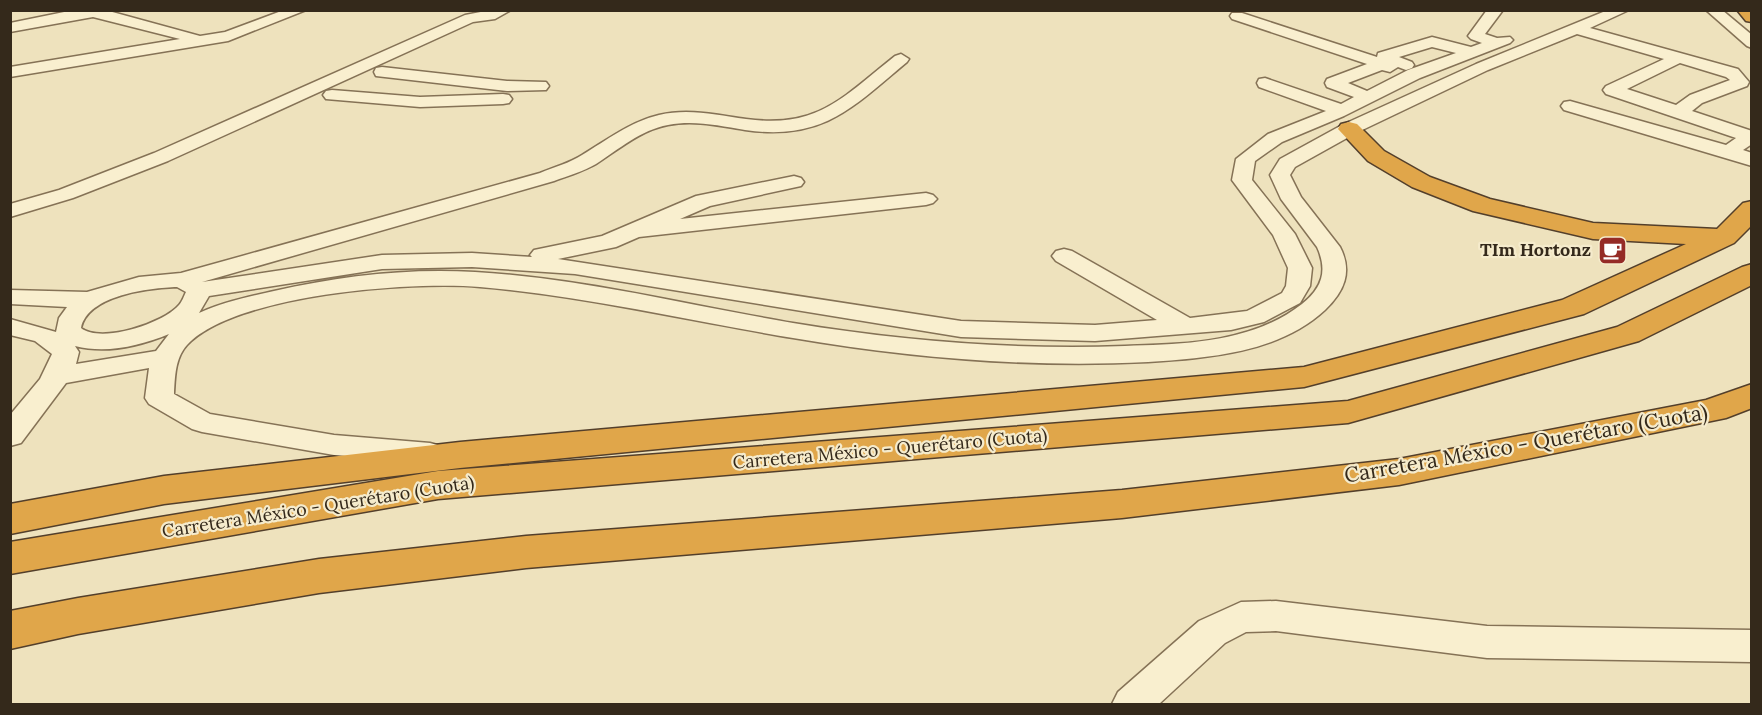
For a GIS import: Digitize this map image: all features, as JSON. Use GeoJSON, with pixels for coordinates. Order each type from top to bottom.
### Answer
{"type":"FeatureCollection","features":[{"type":"Feature","properties":{"kind":"highway"},"geometry":{"type":"LineString","coordinates":[[1745,10],[1752,17]]}},
{"type":"Feature","properties":{"kind":"highway"},"geometry":{"type":"LineString","coordinates":[[1345,120],[1376,156],[1421,182],[1482,205],[1593,231],[1677,237],[1724,237]]}},
{"type":"Feature","properties":{"kind":"highway"},"geometry":{"type":"LineString","coordinates":[[10,519],[164,490],[460,455],[1304,376],[1573,307],[1724,237],[1752,209]]}},
{"type":"Feature","properties":{"kind":"highway","name":"Carretera México - Querétaro (Cuota)"},"geometry":{"type":"LineString","coordinates":[[10,558],[438,485],[1347,412],[1628,334],[1752,273]]}},
{"type":"Feature","properties":{"kind":"highway","name":"Carretera México - Querétaro (Cuota)"},"geometry":{"type":"LineString","coordinates":[[10,630],[78,616],[319,576],[514,554],[1122,504],[1399,472],[1714,410],[1752,395]]}},
{"type":"Feature","properties":{"kind":"street"},"geometry":{"type":"LineString","coordinates":[[10,72],[228,36],[299,10]]}},
{"type":"Feature","properties":{"kind":"street"},"geometry":{"type":"LineString","coordinates":[[1496,10],[1489,16],[1476,36],[1497,43]]}},
{"type":"Feature","properties":{"kind":"street"},"geometry":{"type":"LineString","coordinates":[[10,436],[62,346],[73,315],[92,300],[117,289],[146,281],[194,300],[237,306],[305,291],[420,277],[538,285],[846,339],[988,353],[1101,344],[1186,326],[1255,317],[1291,298],[1298,286],[1300,268],[1284,234],[1242,180],[1246,159],[1275,138],[1396,109],[1468,59],[1497,43],[1622,10]]}},
{"type":"Feature","properties":{"kind":"street"},"geometry":{"type":"LineString","coordinates":[[1713,10],[1752,43]]}},
{"type":"Feature","properties":{"kind":"street"},"geometry":{"type":"LineString","coordinates":[[10,28],[93,11],[204,40]]}},
{"type":"Feature","properties":{"kind":"street"},"geometry":{"type":"LineString","coordinates":[[10,227],[81,207],[188,162],[492,21],[497,13]]}},
{"type":"Feature","properties":{"kind":"street"},"geometry":{"type":"LineString","coordinates":[[10,211],[66,194],[161,157],[470,18],[497,13]]}},
{"type":"Feature","properties":{"kind":"street"},"geometry":{"type":"LineString","coordinates":[[1239,13],[1314,31],[1383,60]]}},
{"type":"Feature","properties":{"kind":"street"},"geometry":{"type":"LineString","coordinates":[[1239,13],[1418,72]]}},
{"type":"Feature","properties":{"kind":"street"},"geometry":{"type":"LineString","coordinates":[[194,300],[382,261],[512,261],[575,267],[961,329],[1189,351],[1249,342],[1277,332],[1324,298],[1332,284],[1336,267],[1328,248],[1291,201],[1282,185],[1280,175],[1287,163],[1345,120],[1368,97],[1418,72],[1468,59],[1582,20],[1680,57],[1726,70],[1741,82],[1710,93],[1680,110]]}},
{"type":"Feature","properties":{"kind":"street"},"geometry":{"type":"LineString","coordinates":[[1368,97],[1333,83],[1383,60],[1432,42],[1468,59]]}},
{"type":"Feature","properties":{"kind":"street"},"geometry":{"type":"LineString","coordinates":[[10,57],[39,67]]}},
{"type":"Feature","properties":{"kind":"street"},"geometry":{"type":"LineString","coordinates":[[1680,57],[1612,90],[1680,110],[1750,137]]}},
{"type":"Feature","properties":{"kind":"street"},"geometry":{"type":"LineString","coordinates":[[62,346],[132,338],[166,325],[194,300],[547,177],[587,161],[625,135],[662,120],[692,116],[748,125],[787,127],[809,122],[838,110],[901,58]]}},
{"type":"Feature","properties":{"kind":"street"},"geometry":{"type":"LineString","coordinates":[[382,72],[507,86],[540,86]]}},
{"type":"Feature","properties":{"kind":"street"},"geometry":{"type":"LineString","coordinates":[[1265,83],[1345,120]]}},
{"type":"Feature","properties":{"kind":"street"},"geometry":{"type":"LineString","coordinates":[[332,94],[420,102],[503,99]]}},
{"type":"Feature","properties":{"kind":"street"},"geometry":{"type":"LineString","coordinates":[[1680,110],[1737,102],[1752,95]]}},
{"type":"Feature","properties":{"kind":"street"},"geometry":{"type":"LineString","coordinates":[[1570,106],[1752,160]]}},
{"type":"Feature","properties":{"kind":"street"},"geometry":{"type":"LineString","coordinates":[[260,113],[283,117]]}},
{"type":"Feature","properties":{"kind":"street"},"geometry":{"type":"LineString","coordinates":[[1729,152],[1750,137]]}},
{"type":"Feature","properties":{"kind":"street"},"geometry":{"type":"LineString","coordinates":[[512,261],[608,242],[704,201],[794,182]]}},
{"type":"Feature","properties":{"kind":"street"},"geometry":{"type":"LineString","coordinates":[[631,231],[926,199]]}},
{"type":"Feature","properties":{"kind":"street"},"geometry":{"type":"LineString","coordinates":[[608,242],[621,275]]}},
{"type":"Feature","properties":{"kind":"street"},"geometry":{"type":"LineString","coordinates":[[1064,256],[1186,326]]}},
{"type":"Feature","properties":{"kind":"street"},"geometry":{"type":"LineString","coordinates":[[645,303],[670,284]]}},
{"type":"Feature","properties":{"kind":"street"},"geometry":{"type":"LineString","coordinates":[[10,297],[92,300]]}},
{"type":"Feature","properties":{"kind":"street"},"geometry":{"type":"LineString","coordinates":[[194,300],[172,348],[159,398],[202,422],[334,445],[460,455]]}},
{"type":"Feature","properties":{"kind":"street"},"geometry":{"type":"LineString","coordinates":[[10,327],[62,346],[172,348]]}},
{"type":"Feature","properties":{"kind":"street"},"geometry":{"type":"LineString","coordinates":[[132,338],[172,348]]}},
{"type":"Feature","properties":{"kind":"street"},"geometry":{"type":"LineString","coordinates":[[1132,705],[1212,632],[1241,617],[1276,616],[1487,642],[1752,646]]}},
{"type":"Feature","properties":{"kind":"place","name":"TIm Hortonz"},"geometry":{"type":"Point","coordinates":[1612,250]}}]}
